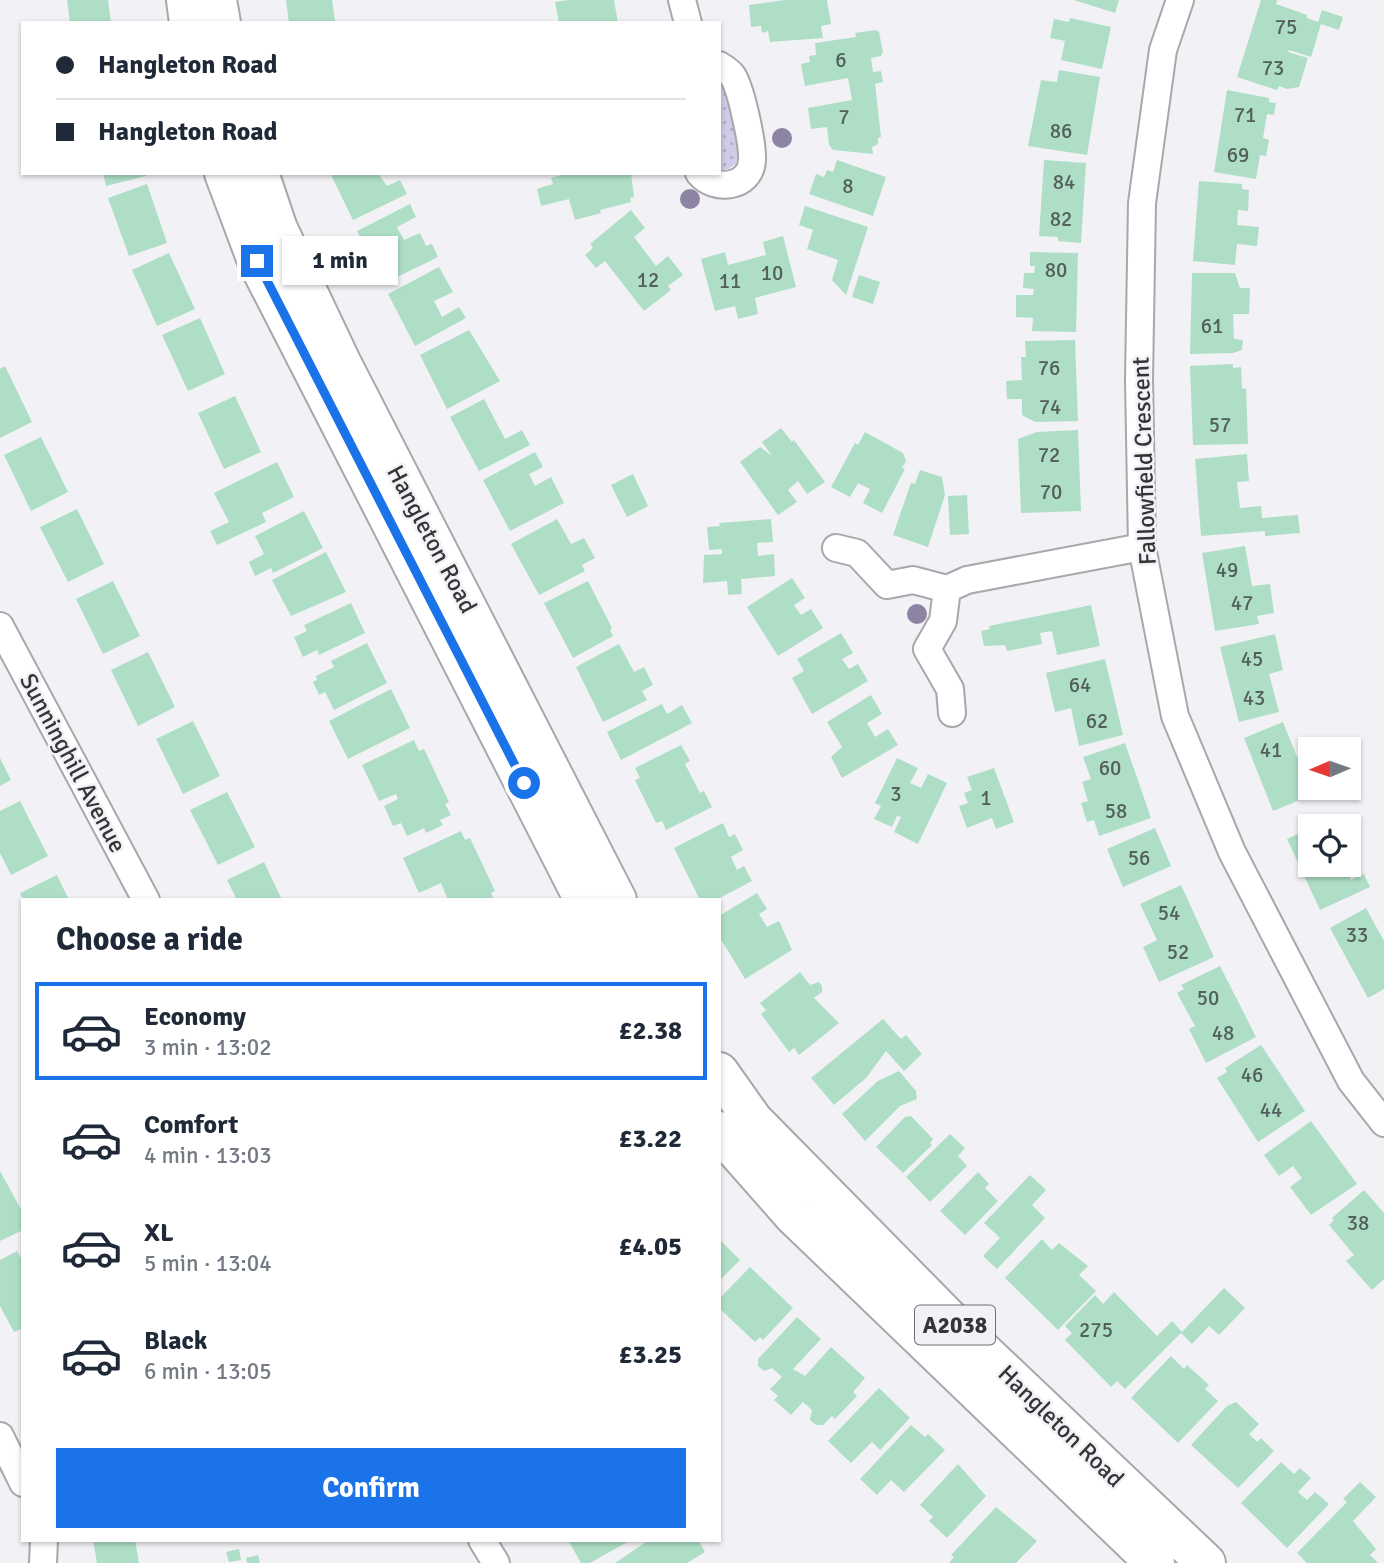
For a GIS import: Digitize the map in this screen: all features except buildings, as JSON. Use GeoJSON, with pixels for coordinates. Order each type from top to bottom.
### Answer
{"type":"FeatureCollection","features":[{"type":"Feature","properties":{"kind":"main road"},"geometry":{"type":"LineString","coordinates":[[186,0],[189,21]]}},
{"type":"Feature","properties":{"kind":"main road"},"geometry":{"type":"LineString","coordinates":[[217,0],[221,21]]}},
{"type":"Feature","properties":{"kind":"main road","name":"Hangleton Road"},"geometry":{"type":"LineString","coordinates":[[225,175],[257,261],[328,370],[598,894]]}},
{"type":"Feature","properties":{"kind":"main road","name":"Hangleton Road"},"geometry":{"type":"LineString","coordinates":[[260,175],[328,370]]}},
{"type":"Feature","properties":{"kind":"main road","name":"Hangleton Road"},"geometry":{"type":"LineString","coordinates":[[721,1075],[752,1120],[943,1338],[1155,1563]]}},
{"type":"Feature","properties":{"kind":"main road","name":"Hangleton Road"},"geometry":{"type":"LineString","coordinates":[[721,1133],[793,1215],[943,1338],[1206,1563]]}},
{"type":"Feature","properties":{"kind":"street"},"geometry":{"type":"LineString","coordinates":[[682,0],[687,21]]}},
{"type":"Feature","properties":{"kind":"street","name":"Fallowfield Crescent"},"geometry":{"type":"LineString","coordinates":[[1180,0],[1163,50],[1142,203],[1139,391],[1142,547],[1175,716],[1232,852],[1351,1081],[1384,1123]]}},
{"type":"Feature","properties":{"kind":"street"},"geometry":{"type":"LineString","coordinates":[[701,175],[710,183],[726,186],[745,177],[752,162],[738,88],[731,74],[721,66]]}},
{"type":"Feature","properties":{"kind":"street"},"geometry":{"type":"LineString","coordinates":[[836,548],[857,553],[887,585],[913,580],[947,589],[967,580],[1142,547]]}},
{"type":"Feature","properties":{"kind":"street"},"geometry":{"type":"LineString","coordinates":[[947,589],[943,621],[927,649],[950,689],[952,713]]}},
{"type":"Feature","properties":{"kind":"street","name":"Sunninghill Avenue"},"geometry":{"type":"LineString","coordinates":[[0,626],[145,898]]}},
{"type":"Feature","properties":{"kind":"street"},"geometry":{"type":"LineString","coordinates":[[0,1436],[21,1479]]}},
{"type":"Feature","properties":{"kind":"street"},"geometry":{"type":"LineString","coordinates":[[43,1563],[44,1542]]}},
{"type":"Feature","properties":{"kind":"street"},"geometry":{"type":"LineString","coordinates":[[483,1542],[496,1563]]}},
{"type":"Feature","properties":{"kind":"shaded area"},"geometry":{"type":"Polygon","coordinates":[[[721,86],[726,90],[739,145],[736,164],[728,169],[721,169],[721,86]]]}},
{"type":"Feature","properties":{"kind":"route"},"geometry":{"type":"LineString","coordinates":[[257,261],[524,783]]}}]}
